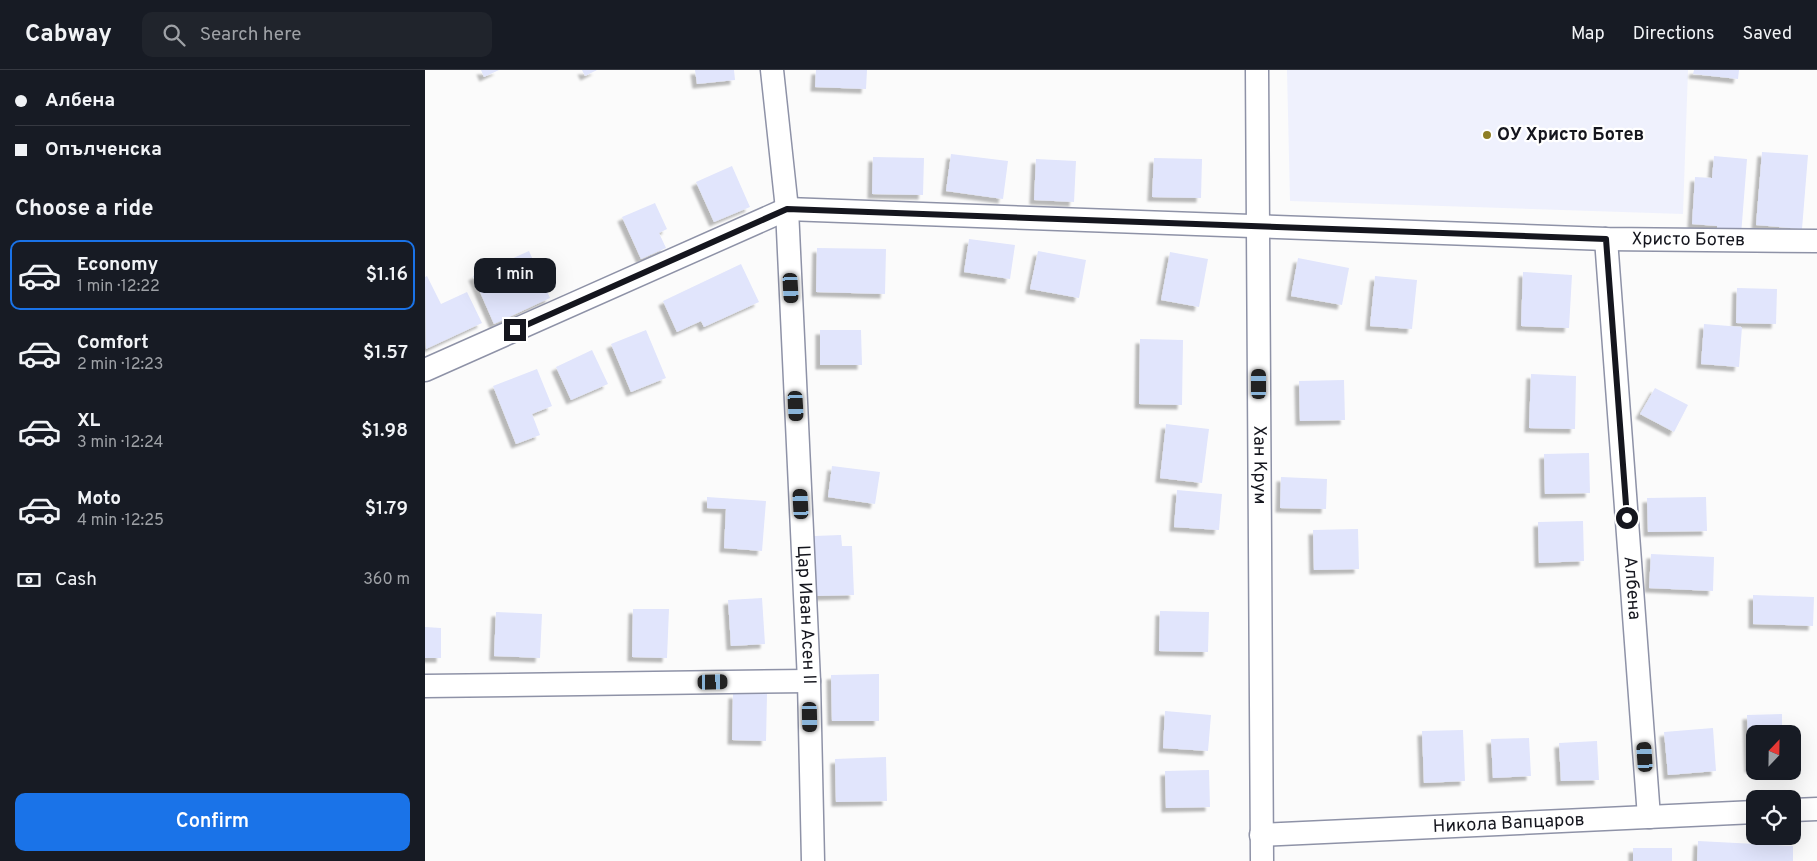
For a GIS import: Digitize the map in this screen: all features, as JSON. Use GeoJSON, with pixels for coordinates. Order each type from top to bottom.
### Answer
{"type":"FeatureCollection","features":[{"type":"Feature","properties":{"kind":"street","name":"Цар Иван Асен II"},"geometry":{"type":"LineString","coordinates":[[772,70],[787,209],[809,681],[813,861]]}},
{"type":"Feature","properties":{"kind":"street","name":"Хан Крум"},"geometry":{"type":"LineString","coordinates":[[1257,70],[1262,861]]}},
{"type":"Feature","properties":{"kind":"street","name":"Христо Ботев"},"geometry":{"type":"LineString","coordinates":[[787,209],[1259,228],[1606,239],[1817,241]]}},
{"type":"Feature","properties":{"kind":"street"},"geometry":{"type":"LineString","coordinates":[[425,370],[787,209]]}},
{"type":"Feature","properties":{"kind":"street","name":"Албена"},"geometry":{"type":"LineString","coordinates":[[1606,239],[1649,817]]}},
{"type":"Feature","properties":{"kind":"street"},"geometry":{"type":"LineString","coordinates":[[425,686],[809,681]]}},
{"type":"Feature","properties":{"kind":"street"},"geometry":{"type":"LineString","coordinates":[[1801,810],[1817,809]]}},
{"type":"Feature","properties":{"kind":"street","name":"Никола Вапцаров"},"geometry":{"type":"LineString","coordinates":[[1261,835],[1746,812]]}},
{"type":"Feature","properties":{"kind":"shaded area","name":"ОУ Христо Ботев"},"geometry":{"type":"Polygon","coordinates":[[[1287,70],[1688,70],[1683,214],[1290,201],[1287,70]]]}},
{"type":"Feature","properties":{"kind":"building"},"geometry":{"type":"Polygon","coordinates":[[[481,70],[499,70],[484,77],[481,70]]]}},
{"type":"Feature","properties":{"kind":"building"},"geometry":{"type":"Polygon","coordinates":[[[582,70],[597,70],[585,76],[582,70]]]}},
{"type":"Feature","properties":{"kind":"building"},"geometry":{"type":"Polygon","coordinates":[[[695,70],[734,70],[735,80],[697,84],[695,70]]]}},
{"type":"Feature","properties":{"kind":"building"},"geometry":{"type":"Polygon","coordinates":[[[816,70],[867,70],[866,89],[815,87],[816,70]]]}},
{"type":"Feature","properties":{"kind":"building"},"geometry":{"type":"Polygon","coordinates":[[[1694,70],[1739,70],[1738,79],[1693,74],[1694,70]]]}},
{"type":"Feature","properties":{"kind":"building"},"geometry":{"type":"Polygon","coordinates":[[[1762,152],[1808,155],[1802,229],[1756,225],[1762,152]]]}},
{"type":"Feature","properties":{"kind":"building"},"geometry":{"type":"Polygon","coordinates":[[[951,154],[1008,161],[1003,199],[946,191],[951,154]]]}},
{"type":"Feature","properties":{"kind":"building"},"geometry":{"type":"Polygon","coordinates":[[[1714,156],[1747,159],[1741,235],[1717,233],[1717,226],[1692,224],[1695,177],[1712,178],[1714,156]]]}},
{"type":"Feature","properties":{"kind":"building"},"geometry":{"type":"Polygon","coordinates":[[[873,157],[924,158],[923,195],[872,194],[873,157]]]}},
{"type":"Feature","properties":{"kind":"building"},"geometry":{"type":"Polygon","coordinates":[[[1154,158],[1202,159],[1201,198],[1152,197],[1154,158]]]}},
{"type":"Feature","properties":{"kind":"building"},"geometry":{"type":"Polygon","coordinates":[[[1036,159],[1076,161],[1074,202],[1034,200],[1036,159]]]}},
{"type":"Feature","properties":{"kind":"building"},"geometry":{"type":"Polygon","coordinates":[[[732,166],[750,207],[714,222],[696,182],[732,166]]]}},
{"type":"Feature","properties":{"kind":"building"},"geometry":{"type":"Polygon","coordinates":[[[655,203],[667,229],[659,233],[666,248],[641,259],[622,217],[655,203]]]}},
{"type":"Feature","properties":{"kind":"building"},"geometry":{"type":"Polygon","coordinates":[[[969,239],[1015,245],[1010,279],[964,272],[969,239]]]}},
{"type":"Feature","properties":{"kind":"building"},"geometry":{"type":"Polygon","coordinates":[[[817,248],[886,249],[885,294],[816,292],[817,248]]]}},
{"type":"Feature","properties":{"kind":"building"},"geometry":{"type":"Polygon","coordinates":[[[529,251],[550,298],[494,324],[473,276],[529,251]]]}},
{"type":"Feature","properties":{"kind":"building"},"geometry":{"type":"Polygon","coordinates":[[[1038,251],[1086,260],[1079,298],[1030,289],[1038,251]]]}},
{"type":"Feature","properties":{"kind":"building"},"geometry":{"type":"Polygon","coordinates":[[[1170,252],[1208,259],[1199,307],[1161,300],[1170,252]]]}},
{"type":"Feature","properties":{"kind":"building"},"geometry":{"type":"Polygon","coordinates":[[[1298,258],[1349,268],[1342,305],[1291,296],[1298,258]]]}},
{"type":"Feature","properties":{"kind":"building"},"geometry":{"type":"Polygon","coordinates":[[[741,264],[759,302],[704,327],[701,321],[677,332],[663,301],[741,264]]]}},
{"type":"Feature","properties":{"kind":"building"},"geometry":{"type":"Polygon","coordinates":[[[1523,272],[1572,275],[1569,328],[1521,326],[1523,272]]]}},
{"type":"Feature","properties":{"kind":"building"},"geometry":{"type":"Polygon","coordinates":[[[427,276],[441,304],[467,292],[482,323],[426,349],[425,277],[427,276]]]}},
{"type":"Feature","properties":{"kind":"building"},"geometry":{"type":"Polygon","coordinates":[[[1375,276],[1417,280],[1412,329],[1370,326],[1375,276]]]}},
{"type":"Feature","properties":{"kind":"building"},"geometry":{"type":"Polygon","coordinates":[[[1737,288],[1777,289],[1776,324],[1736,323],[1737,288]]]}},
{"type":"Feature","properties":{"kind":"building"},"geometry":{"type":"Polygon","coordinates":[[[1704,324],[1742,327],[1739,367],[1701,364],[1704,324]]]}},
{"type":"Feature","properties":{"kind":"building"},"geometry":{"type":"Polygon","coordinates":[[[646,330],[666,378],[631,392],[611,344],[646,330]]]}},
{"type":"Feature","properties":{"kind":"building"},"geometry":{"type":"Polygon","coordinates":[[[820,330],[861,330],[862,365],[820,365],[820,330]]]}},
{"type":"Feature","properties":{"kind":"building"},"geometry":{"type":"Polygon","coordinates":[[[1140,339],[1183,340],[1182,405],[1139,404],[1140,339]]]}},
{"type":"Feature","properties":{"kind":"building"},"geometry":{"type":"Polygon","coordinates":[[[592,350],[608,384],[571,400],[556,367],[592,350]]]}},
{"type":"Feature","properties":{"kind":"building"},"geometry":{"type":"Polygon","coordinates":[[[537,369],[552,406],[532,414],[540,435],[516,444],[493,386],[537,369]]]}},
{"type":"Feature","properties":{"kind":"building"},"geometry":{"type":"Polygon","coordinates":[[[1531,374],[1576,376],[1575,429],[1529,428],[1531,374]]]}},
{"type":"Feature","properties":{"kind":"building"},"geometry":{"type":"Polygon","coordinates":[[[1344,380],[1345,420],[1300,421],[1299,381],[1344,380]]]}},
{"type":"Feature","properties":{"kind":"building"},"geometry":{"type":"Polygon","coordinates":[[[1655,388],[1688,405],[1674,432],[1640,414],[1655,388]]]}},
{"type":"Feature","properties":{"kind":"building"},"geometry":{"type":"Polygon","coordinates":[[[1166,424],[1209,429],[1202,483],[1160,478],[1166,424]]]}},
{"type":"Feature","properties":{"kind":"building"},"geometry":{"type":"Polygon","coordinates":[[[1589,453],[1590,493],[1545,494],[1544,454],[1589,453]]]}},
{"type":"Feature","properties":{"kind":"building"},"geometry":{"type":"Polygon","coordinates":[[[832,466],[880,472],[875,504],[828,497],[832,466]]]}},
{"type":"Feature","properties":{"kind":"building"},"geometry":{"type":"Polygon","coordinates":[[[1281,477],[1327,479],[1326,509],[1280,508],[1281,477]]]}},
{"type":"Feature","properties":{"kind":"building"},"geometry":{"type":"Polygon","coordinates":[[[1177,490],[1222,494],[1219,530],[1174,527],[1177,490]]]}},
{"type":"Feature","properties":{"kind":"building"},"geometry":{"type":"Polygon","coordinates":[[[707,497],[766,501],[762,551],[724,548],[726,509],[707,508],[707,497]]]}},
{"type":"Feature","properties":{"kind":"building"},"geometry":{"type":"Polygon","coordinates":[[[1706,497],[1707,531],[1648,532],[1647,498],[1706,497]]]}},
{"type":"Feature","properties":{"kind":"building"},"geometry":{"type":"Polygon","coordinates":[[[1583,521],[1584,561],[1539,563],[1538,522],[1583,521]]]}},
{"type":"Feature","properties":{"kind":"building"},"geometry":{"type":"Polygon","coordinates":[[[1358,529],[1359,569],[1314,570],[1313,530],[1358,529]]]}},
{"type":"Feature","properties":{"kind":"building"},"geometry":{"type":"Polygon","coordinates":[[[841,535],[842,546],[852,546],[854,595],[816,596],[814,536],[841,535]]]}},
{"type":"Feature","properties":{"kind":"building"},"geometry":{"type":"Polygon","coordinates":[[[1651,554],[1714,557],[1713,591],[1649,588],[1651,554]]]}},
{"type":"Feature","properties":{"kind":"building"},"geometry":{"type":"Polygon","coordinates":[[[1753,595],[1814,597],[1813,626],[1753,624],[1753,595]]]}},
{"type":"Feature","properties":{"kind":"building"},"geometry":{"type":"Polygon","coordinates":[[[762,598],[765,644],[731,646],[728,600],[762,598]]]}},
{"type":"Feature","properties":{"kind":"building"},"geometry":{"type":"Polygon","coordinates":[[[633,609],[669,609],[667,658],[632,657],[633,609]]]}},
{"type":"Feature","properties":{"kind":"building"},"geometry":{"type":"Polygon","coordinates":[[[1160,611],[1209,612],[1208,652],[1159,651],[1160,611]]]}},
{"type":"Feature","properties":{"kind":"building"},"geometry":{"type":"Polygon","coordinates":[[[496,612],[542,614],[540,658],[494,656],[496,612]]]}},
{"type":"Feature","properties":{"kind":"building"},"geometry":{"type":"Polygon","coordinates":[[[425,627],[441,628],[441,658],[425,658],[425,627]]]}},
{"type":"Feature","properties":{"kind":"building"},"geometry":{"type":"Polygon","coordinates":[[[879,674],[879,721],[832,721],[831,675],[879,674]]]}},
{"type":"Feature","properties":{"kind":"building"},"geometry":{"type":"Polygon","coordinates":[[[733,694],[767,694],[766,741],[732,740],[733,694]]]}},
{"type":"Feature","properties":{"kind":"building"},"geometry":{"type":"Polygon","coordinates":[[[1165,711],[1211,715],[1208,751],[1163,748],[1165,711]]]}},
{"type":"Feature","properties":{"kind":"building"},"geometry":{"type":"Polygon","coordinates":[[[1782,714],[1782,725],[1747,725],[1747,715],[1782,714]]]}},
{"type":"Feature","properties":{"kind":"building"},"geometry":{"type":"Polygon","coordinates":[[[1713,728],[1716,771],[1668,775],[1664,732],[1713,728]]]}},
{"type":"Feature","properties":{"kind":"building"},"geometry":{"type":"Polygon","coordinates":[[[1463,730],[1465,781],[1424,783],[1422,731],[1463,730]]]}},
{"type":"Feature","properties":{"kind":"building"},"geometry":{"type":"Polygon","coordinates":[[[1529,738],[1531,776],[1493,778],[1491,739],[1529,738]]]}},
{"type":"Feature","properties":{"kind":"building"},"geometry":{"type":"Polygon","coordinates":[[[1597,741],[1599,780],[1561,781],[1559,743],[1597,741]]]}},
{"type":"Feature","properties":{"kind":"building"},"geometry":{"type":"Polygon","coordinates":[[[886,757],[887,801],[836,802],[835,759],[886,757]]]}},
{"type":"Feature","properties":{"kind":"building"},"geometry":{"type":"Polygon","coordinates":[[[1209,770],[1210,807],[1166,808],[1165,771],[1209,770]]]}},
{"type":"Feature","properties":{"kind":"building"},"geometry":{"type":"Polygon","coordinates":[[[1698,841],[1793,846],[1793,861],[1697,861],[1698,841]]]}},
{"type":"Feature","properties":{"kind":"building"},"geometry":{"type":"Polygon","coordinates":[[[1633,848],[1672,848],[1672,861],[1633,861],[1633,848]]]}},
{"type":"Feature","properties":{"kind":"place","name":"ОУ Христо Ботев"},"geometry":{"type":"Point","coordinates":[1487,135]}},
{"type":"Feature","properties":{"kind":"route"},"geometry":{"type":"LineString","coordinates":[[515,330],[787,209],[1259,228],[1606,239],[1627,518]]}}]}
